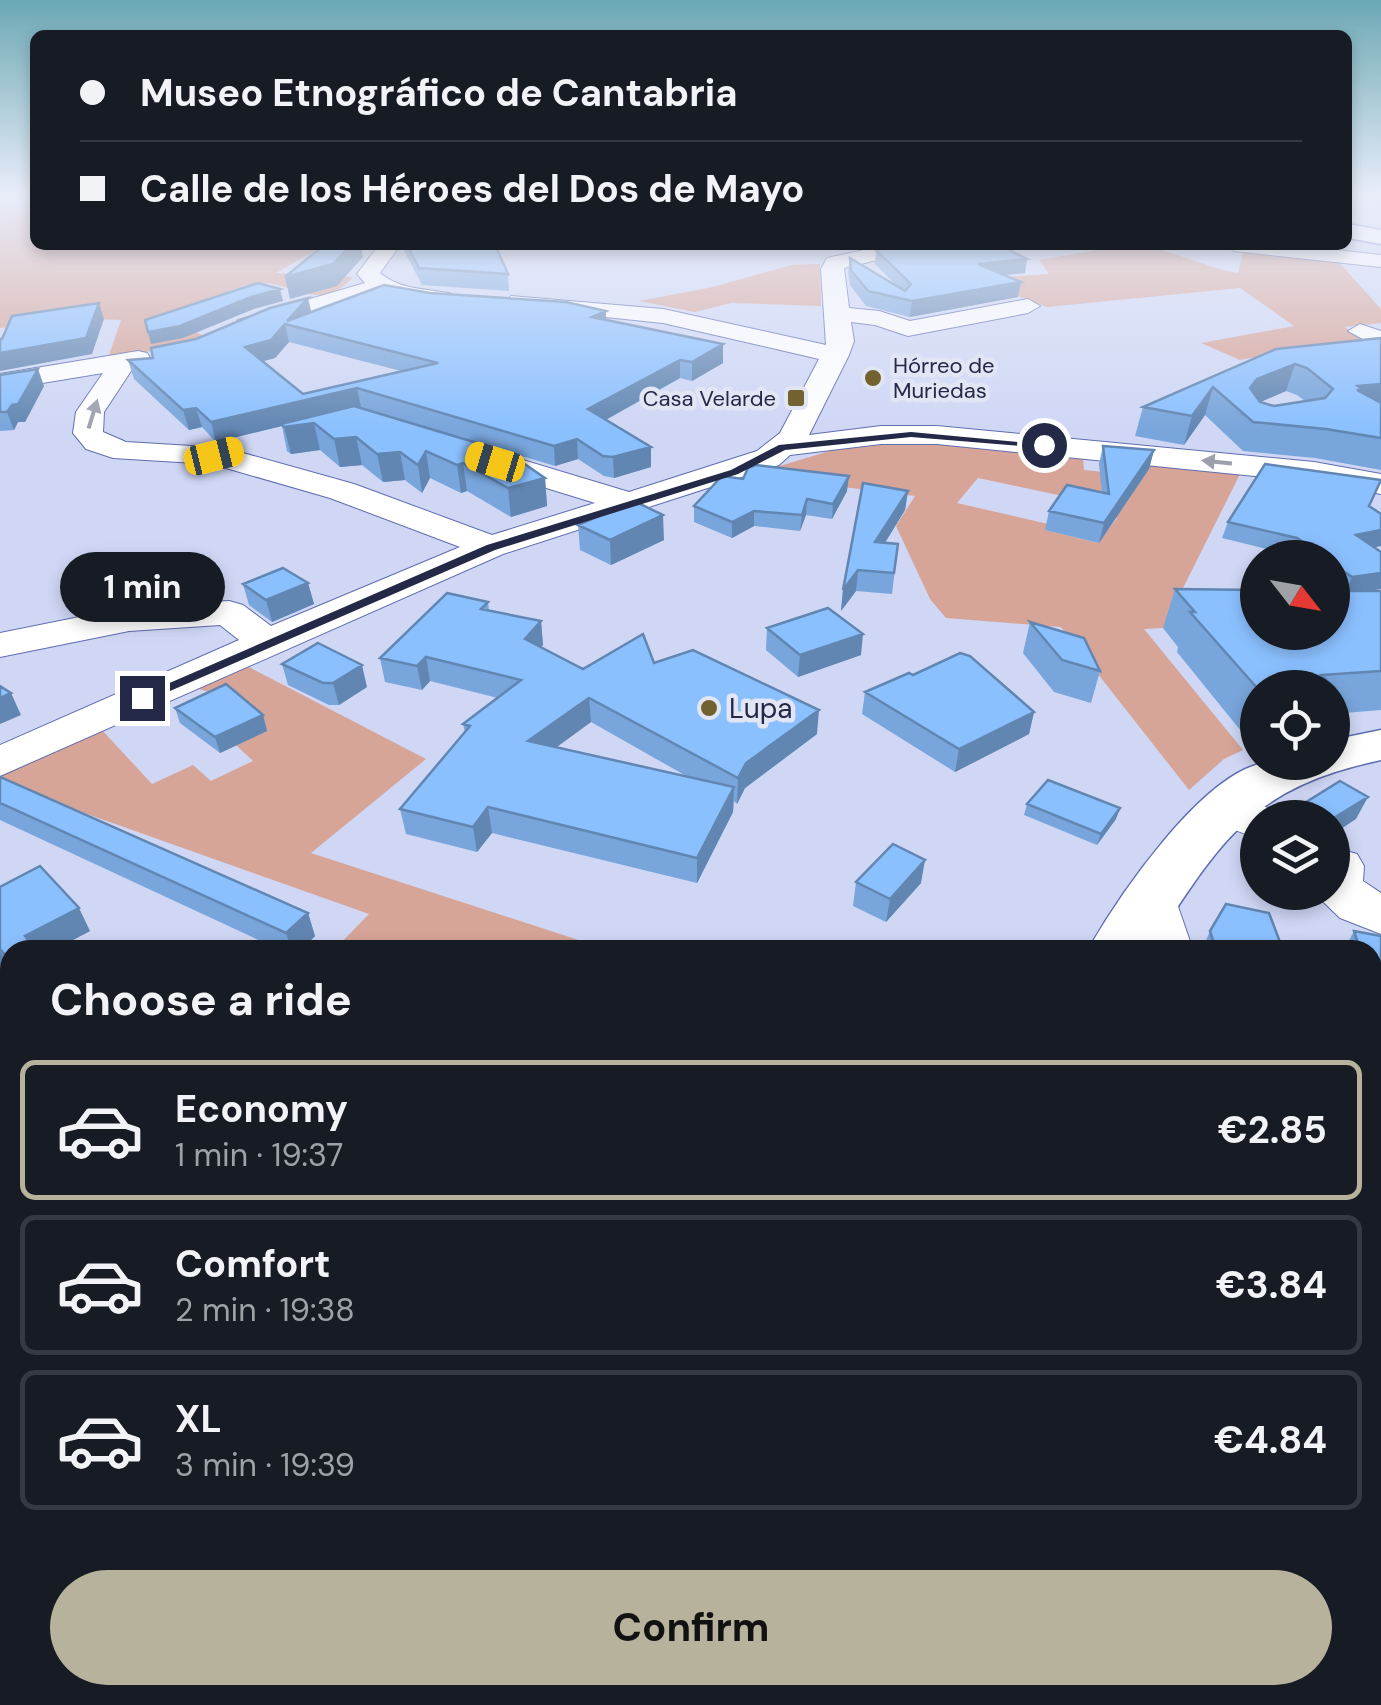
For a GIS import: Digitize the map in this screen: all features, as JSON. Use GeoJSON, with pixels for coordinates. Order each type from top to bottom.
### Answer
{"type":"FeatureCollection","features":[{"type":"Feature","properties":{"kind":"main road"},"geometry":{"type":"LineString","coordinates":[[1350,751],[1381,745]]}},
{"type":"Feature","properties":{"kind":"main road"},"geometry":{"type":"LineString","coordinates":[[1253,800],[1270,780]]}},
{"type":"Feature","properties":{"kind":"main road"},"geometry":{"type":"LineString","coordinates":[[1135,940],[1159,926],[1196,832],[1240,814]]}},
{"type":"Feature","properties":{"kind":"street"},"geometry":{"type":"LineString","coordinates":[[369,273],[379,286]]}},
{"type":"Feature","properties":{"kind":"street"},"geometry":{"type":"LineString","coordinates":[[0,762],[267,642],[491,548],[753,465],[792,438],[836,355],[841,341],[840,314],[833,273]]}},
{"type":"Feature","properties":{"kind":"street"},"geometry":{"type":"LineString","coordinates":[[226,334],[264,317],[379,286],[468,301]]}},
{"type":"Feature","properties":{"kind":"street"},"geometry":{"type":"LineString","coordinates":[[500,301],[565,304],[674,318],[836,355]]}},
{"type":"Feature","properties":{"kind":"street"},"geometry":{"type":"LineString","coordinates":[[840,314],[879,318],[908,329],[1028,306]]}},
{"type":"Feature","properties":{"kind":"street"},"geometry":{"type":"LineString","coordinates":[[0,382],[160,355]]}},
{"type":"Feature","properties":{"kind":"street"},"geometry":{"type":"LineString","coordinates":[[124,362],[90,412],[92,440],[124,451],[214,456],[342,491],[491,548]]}},
{"type":"Feature","properties":{"kind":"street"},"geometry":{"type":"LineString","coordinates":[[1276,434],[1314,472]]}},
{"type":"Feature","properties":{"kind":"street"},"geometry":{"type":"LineString","coordinates":[[783,447],[881,435],[937,436],[1314,472],[1381,484]]}},
{"type":"Feature","properties":{"kind":"street"},"geometry":{"type":"LineString","coordinates":[[214,456],[268,442]]}},
{"type":"Feature","properties":{"kind":"street"},"geometry":{"type":"LineString","coordinates":[[450,448],[630,504]]}},
{"type":"Feature","properties":{"kind":"street"},"geometry":{"type":"LineString","coordinates":[[0,645],[129,620],[229,613],[267,642]]}},
{"type":"Feature","properties":{"kind":"street"},"geometry":{"type":"LineString","coordinates":[[1351,863],[1336,887],[1359,905],[1381,915]]}},
{"type":"Feature","properties":{"kind":"shaded area"},"geometry":{"type":"Polygon","coordinates":[[[0,273],[277,273],[353,277],[327,294],[302,293],[264,283],[240,287],[170,318],[207,338],[107,361],[121,320],[75,318],[0,328],[0,273]]]}},
{"type":"Feature","properties":{"kind":"shaded area"},"geometry":{"type":"Polygon","coordinates":[[[764,273],[820,273],[821,306],[731,303],[695,312],[639,301],[764,273]]]}},
{"type":"Feature","properties":{"kind":"shaded area"},"geometry":{"type":"Polygon","coordinates":[[[1348,273],[1381,309],[1381,323],[1344,327],[1370,341],[1319,345],[1240,360],[1201,343],[1294,326],[1240,288],[1047,307],[1002,290],[992,278],[1049,274],[1348,273]]]}},
{"type":"Feature","properties":{"kind":"shaded area"},"geometry":{"type":"Polygon","coordinates":[[[919,441],[1083,458],[1084,470],[1144,476],[1146,458],[1243,468],[1163,628],[1144,629],[1240,746],[1240,751],[1224,759],[1189,790],[1061,627],[946,618],[930,599],[896,526],[915,496],[749,475],[833,450],[919,441]],[[978,478],[957,503],[1048,524],[1046,530],[1098,543],[1117,518],[1063,504],[1067,497],[978,478]]]}},
{"type":"Feature","properties":{"kind":"shaded area"},"geometry":{"type":"Polygon","coordinates":[[[245,665],[426,759],[311,853],[578,940],[344,940],[369,914],[0,783],[0,775],[101,729],[152,784],[193,765],[211,781],[253,761],[236,745],[267,730],[230,699],[193,687],[245,665]]]}},
{"type":"Feature","properties":{"kind":"building"},"geometry":{"type":"Polygon","coordinates":[[[853,273],[874,273],[905,291],[911,284],[899,273],[998,273],[1021,282],[912,301],[868,291],[853,273]]]}},
{"type":"Feature","properties":{"kind":"building"},"geometry":{"type":"Polygon","coordinates":[[[258,283],[280,289],[180,326],[148,332],[145,320],[258,283]]]}},
{"type":"Feature","properties":{"kind":"building"},"geometry":{"type":"Polygon","coordinates":[[[384,285],[430,293],[566,302],[606,311],[592,317],[723,344],[692,362],[680,360],[588,409],[651,447],[613,457],[603,456],[577,439],[554,446],[357,388],[211,422],[196,408],[183,410],[128,360],[153,358],[151,348],[196,339],[270,308],[308,298],[287,321],[384,285]],[[285,324],[271,340],[245,347],[303,394],[438,363],[285,324]]]}},
{"type":"Feature","properties":{"kind":"building"},"geometry":{"type":"Polygon","coordinates":[[[99,303],[86,338],[0,353],[0,339],[12,316],[99,303]]]}},
{"type":"Feature","properties":{"kind":"building"},"geometry":{"type":"Polygon","coordinates":[[[1381,338],[1381,384],[1358,386],[1364,390],[1357,390],[1381,403],[1381,438],[1253,422],[1213,387],[1192,416],[1143,407],[1276,349],[1381,338]],[[1295,364],[1257,379],[1250,388],[1260,402],[1274,406],[1325,398],[1333,389],[1307,368],[1295,364]]]}},
{"type":"Feature","properties":{"kind":"building"},"geometry":{"type":"Polygon","coordinates":[[[38,369],[18,404],[0,412],[0,375],[38,369]]]}},
{"type":"Feature","properties":{"kind":"building"},"geometry":{"type":"Polygon","coordinates":[[[354,406],[507,452],[545,478],[508,488],[463,463],[457,465],[426,451],[418,465],[400,452],[377,454],[356,437],[334,439],[314,423],[284,427],[281,424],[354,406]]]}},
{"type":"Feature","properties":{"kind":"building"},"geometry":{"type":"Polygon","coordinates":[[[1103,446],[1154,450],[1104,523],[1049,511],[1067,485],[1109,494],[1103,446]]]}},
{"type":"Feature","properties":{"kind":"building"},"geometry":{"type":"Polygon","coordinates":[[[1265,464],[1381,480],[1369,506],[1381,514],[1381,530],[1356,535],[1381,552],[1381,573],[1350,576],[1350,540],[1300,540],[1228,522],[1265,464]]]}},
{"type":"Feature","properties":{"kind":"building"},"geometry":{"type":"Polygon","coordinates":[[[756,465],[849,476],[833,504],[807,499],[802,515],[754,511],[732,522],[694,506],[722,476],[743,479],[748,468],[756,465]]]}},
{"type":"Feature","properties":{"kind":"building"},"geometry":{"type":"Polygon","coordinates":[[[863,483],[908,491],[875,542],[898,544],[894,573],[858,570],[843,590],[863,483]]]}},
{"type":"Feature","properties":{"kind":"building"},"geometry":{"type":"Polygon","coordinates":[[[634,501],[663,515],[610,540],[578,525],[634,501]]]}},
{"type":"Feature","properties":{"kind":"building"},"geometry":{"type":"Polygon","coordinates":[[[283,568],[308,583],[266,600],[243,584],[283,568]]]}},
{"type":"Feature","properties":{"kind":"building"},"geometry":{"type":"Polygon","coordinates":[[[1175,589],[1240,590],[1240,650],[1350,650],[1350,591],[1381,591],[1381,671],[1241,670],[1190,612],[1195,612],[1175,589]]]}},
{"type":"Feature","properties":{"kind":"building"},"geometry":{"type":"Polygon","coordinates":[[[447,593],[488,602],[481,609],[541,621],[525,639],[583,669],[643,634],[654,663],[693,650],[819,710],[746,763],[738,778],[589,698],[528,741],[734,787],[697,858],[488,807],[473,827],[400,809],[470,726],[463,724],[521,680],[426,657],[417,666],[380,658],[447,593]]]}},
{"type":"Feature","properties":{"kind":"building"},"geometry":{"type":"Polygon","coordinates":[[[828,608],[863,634],[800,655],[767,628],[828,608]]]}},
{"type":"Feature","properties":{"kind":"building"},"geometry":{"type":"Polygon","coordinates":[[[1030,622],[1084,638],[1100,671],[1062,660],[1030,622]]]}},
{"type":"Feature","properties":{"kind":"building"},"geometry":{"type":"Polygon","coordinates":[[[318,643],[362,665],[333,683],[323,683],[282,664],[318,643]]]}},
{"type":"Feature","properties":{"kind":"building"},"geometry":{"type":"Polygon","coordinates":[[[960,653],[970,656],[1034,712],[959,749],[865,692],[909,673],[913,675],[960,653]]]}},
{"type":"Feature","properties":{"kind":"building"},"geometry":{"type":"Polygon","coordinates":[[[226,684],[263,715],[215,737],[175,708],[226,684]]]}},
{"type":"Feature","properties":{"kind":"building"},"geometry":{"type":"Polygon","coordinates":[[[0,686],[11,693],[0,698],[0,686]]]}},
{"type":"Feature","properties":{"kind":"building"},"geometry":{"type":"Polygon","coordinates":[[[0,777],[308,913],[286,933],[0,803],[0,777]]]}},
{"type":"Feature","properties":{"kind":"building"},"geometry":{"type":"Polygon","coordinates":[[[1048,780],[1120,808],[1101,834],[1027,804],[1048,780]]]}},
{"type":"Feature","properties":{"kind":"building"},"geometry":{"type":"Polygon","coordinates":[[[1340,781],[1368,797],[1350,808],[1350,800],[1309,800],[1340,781]]]}},
{"type":"Feature","properties":{"kind":"building"},"geometry":{"type":"Polygon","coordinates":[[[893,844],[925,860],[890,899],[856,882],[893,844]]]}},
{"type":"Feature","properties":{"kind":"building"},"geometry":{"type":"Polygon","coordinates":[[[40,866],[79,908],[25,936],[28,940],[0,940],[0,887],[40,866]]]}},
{"type":"Feature","properties":{"kind":"building"},"geometry":{"type":"Polygon","coordinates":[[[1226,904],[1240,910],[1269,913],[1279,940],[1213,940],[1210,931],[1226,904]]]}},
{"type":"Feature","properties":{"kind":"building"},"geometry":{"type":"Polygon","coordinates":[[[1354,931],[1381,936],[1381,940],[1357,940],[1354,931]]]}},
{"type":"Feature","properties":{"kind":"place","name":"Hórreo de Muriedas"},"geometry":{"type":"Point","coordinates":[873,378]}},
{"type":"Feature","properties":{"kind":"place","name":"Casa Velarde"},"geometry":{"type":"Point","coordinates":[796,398]}},
{"type":"Feature","properties":{"kind":"place","name":"Lupa"},"geometry":{"type":"Point","coordinates":[709,708]}},
{"type":"Feature","properties":{"kind":"route"},"geometry":{"type":"LineString","coordinates":[[142,698],[491,548],[734,472],[783,447],[911,434],[1044,445]]}}]}
